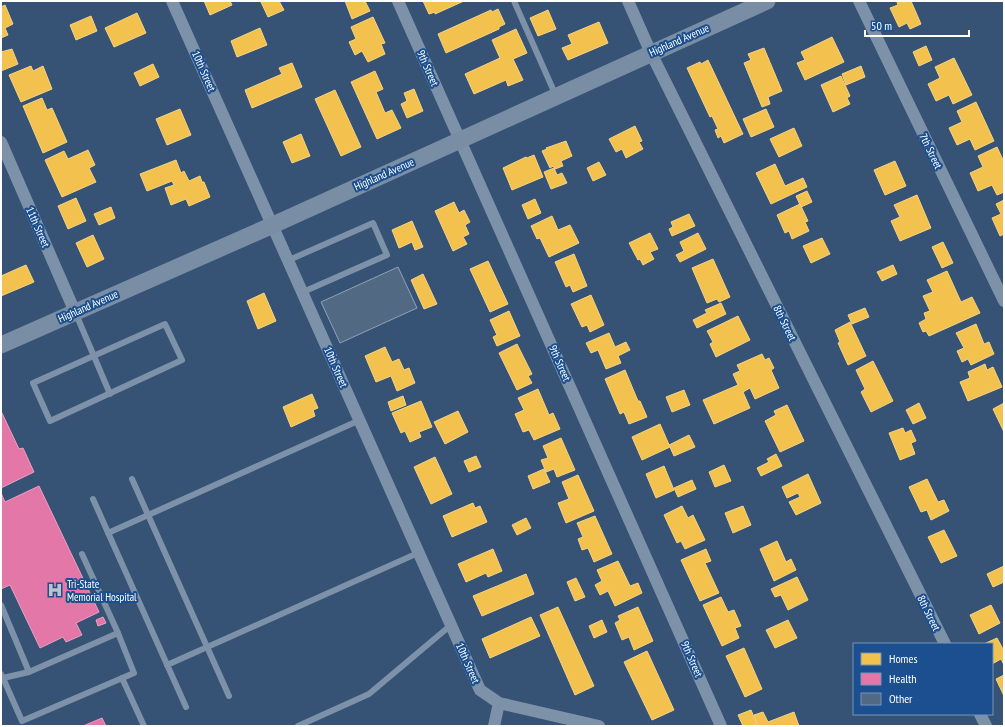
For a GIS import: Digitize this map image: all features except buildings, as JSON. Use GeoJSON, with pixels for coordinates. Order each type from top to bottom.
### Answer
{"type":"FeatureCollection","features":[{"type":"Feature","properties":{"kind":"main road","name":"Highland Avenue"},"geometry":{"type":"LineString","coordinates":[[1,345],[273,225],[651,53],[747,7],[767,1]]}},
{"type":"Feature","properties":{"kind":"street","name":"10th Street"},"geometry":{"type":"LineString","coordinates":[[172,1],[480,690],[499,702],[599,726]]}},
{"type":"Feature","properties":{"kind":"street","name":"9th Street"},"geometry":{"type":"LineString","coordinates":[[398,1],[722,726]]}},
{"type":"Feature","properties":{"kind":"street","name":"8th Street"},"geometry":{"type":"LineString","coordinates":[[628,1],[651,53],[945,643]]}},
{"type":"Feature","properties":{"kind":"street","name":"7th Street"},"geometry":{"type":"LineString","coordinates":[[859,1],[1004,300]]}},
{"type":"Feature","properties":{"kind":"street","name":"11th Street"},"geometry":{"type":"LineString","coordinates":[[1,142],[75,312]]}},
{"type":"Feature","properties":{"kind":"street"},"geometry":{"type":"LineString","coordinates":[[494,726],[499,702]]}},
{"type":"Feature","properties":{"kind":"street"},"geometry":{"type":"LineString","coordinates":[[980,715],[986,726]]}},
{"type":"Feature","properties":{"kind":"lane"},"geometry":{"type":"LineString","coordinates":[[514,1],[556,96]]}},
{"type":"Feature","properties":{"kind":"lane"},"geometry":{"type":"LineString","coordinates":[[289,260],[373,223],[387,255],[303,292]]}},
{"type":"Feature","properties":{"kind":"lane"},"geometry":{"type":"LineString","coordinates":[[75,312],[110,394]]}},
{"type":"Feature","properties":{"kind":"lane"},"geometry":{"type":"LineString","coordinates":[[165,324],[182,360],[50,420],[33,383],[94,356],[165,324]]}},
{"type":"Feature","properties":{"kind":"lane"},"geometry":{"type":"LineString","coordinates":[[108,533],[360,420]]}},
{"type":"Feature","properties":{"kind":"lane"},"geometry":{"type":"LineString","coordinates":[[132,479],[229,696]]}},
{"type":"Feature","properties":{"kind":"lane"},"geometry":{"type":"LineString","coordinates":[[93,499],[186,707]]}},
{"type":"Feature","properties":{"kind":"lane"},"geometry":{"type":"LineString","coordinates":[[167,665],[418,553]]}},
{"type":"Feature","properties":{"kind":"lane"},"geometry":{"type":"LineString","coordinates":[[82,554],[118,633],[134,673],[22,723],[2,677],[29,672],[118,633]]}},
{"type":"Feature","properties":{"kind":"lane"},"geometry":{"type":"LineString","coordinates":[[1,605],[29,672]]}},
{"type":"Feature","properties":{"kind":"lane"},"geometry":{"type":"LineString","coordinates":[[298,726],[369,694],[451,625]]}},
{"type":"Feature","properties":{"kind":"lane"},"geometry":{"type":"LineString","coordinates":[[122,678],[144,726]]}},
{"type":"Feature","properties":{"kind":"place","name":"Tri-State Memorial Hospital"},"geometry":{"type":"Point","coordinates":[55,590]}}]}
